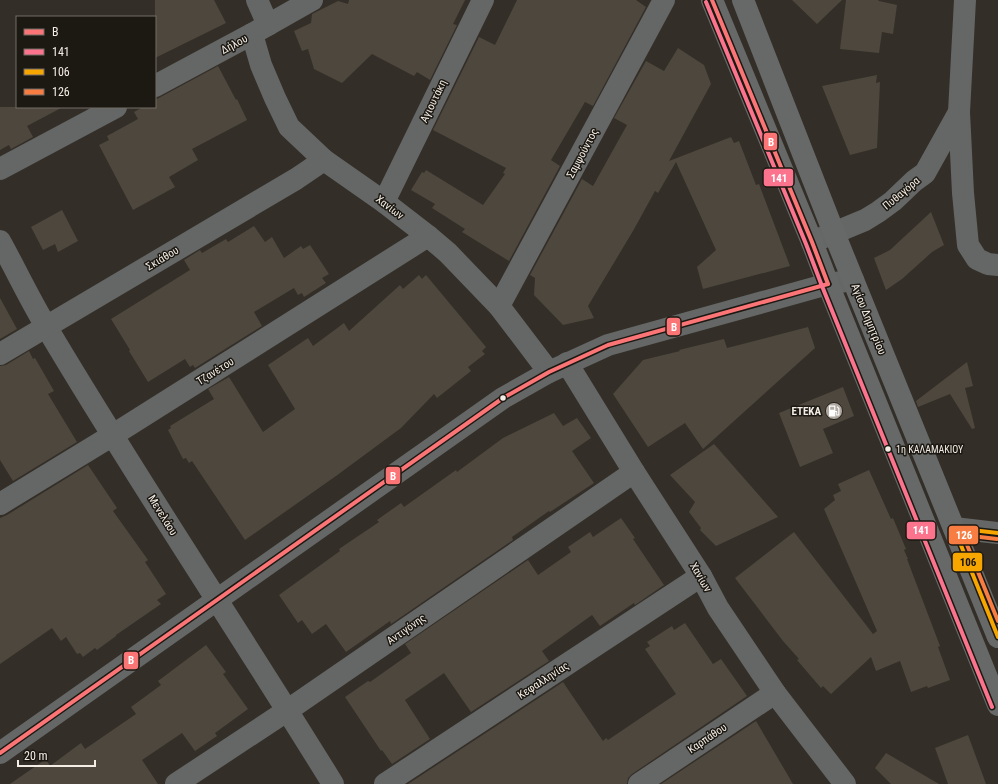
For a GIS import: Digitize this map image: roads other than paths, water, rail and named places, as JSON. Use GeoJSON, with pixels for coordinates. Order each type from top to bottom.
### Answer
{"type":"FeatureCollection","features":[{"type":"Feature","properties":{"kind":"main road"},"geometry":{"type":"LineString","coordinates":[[712,0],[812,242],[998,705]]}},
{"type":"Feature","properties":{"kind":"main road","name":"Αγίου Δημητρίου"},"geometry":{"type":"LineString","coordinates":[[743,0],[834,233],[998,638]]}},
{"type":"Feature","properties":{"kind":"street","name":"Χανίων"},"geometry":{"type":"LineString","coordinates":[[257,0],[261,65],[289,127],[324,160],[384,202],[448,253],[558,368],[634,472],[701,576],[718,608],[775,693],[845,784]]}},
{"type":"Feature","properties":{"kind":"street","name":"Δήλου"},"geometry":{"type":"LineString","coordinates":[[156,85],[260,30],[312,0]]}},
{"type":"Feature","properties":{"kind":"street","name":"Αγιουτάκη"},"geometry":{"type":"LineString","coordinates":[[384,202],[483,0]]}},
{"type":"Feature","properties":{"kind":"street","name":"Σαμψούντος"},"geometry":{"type":"LineString","coordinates":[[499,306],[664,0]]}},
{"type":"Feature","properties":{"kind":"street","name":"Πυθαγόρα"},"geometry":{"type":"LineString","coordinates":[[964,3],[959,112],[968,245],[977,259],[993,265]]}},
{"type":"Feature","properties":{"kind":"street"},"geometry":{"type":"LineString","coordinates":[[0,169],[114,108]]}},
{"type":"Feature","properties":{"kind":"street","name":"Πυθαγόρα"},"geometry":{"type":"LineString","coordinates":[[812,242],[865,220],[893,201],[914,181],[926,174],[959,112]]}},
{"type":"Feature","properties":{"kind":"street","name":"Σκιάθου"},"geometry":{"type":"LineString","coordinates":[[0,354],[296,179],[324,160]]}},
{"type":"Feature","properties":{"kind":"street","name":"Τζανέτου"},"geometry":{"type":"LineString","coordinates":[[0,504],[113,435],[428,236]]}},
{"type":"Feature","properties":{"kind":"street","name":"Μενελάου"},"geometry":{"type":"LineString","coordinates":[[0,241],[46,327],[217,600],[288,710],[333,784]]}},
{"type":"Feature","properties":{"kind":"street"},"geometry":{"type":"LineString","coordinates":[[0,752],[503,398],[558,368],[608,344],[828,284],[853,280]]}},
{"type":"Feature","properties":{"kind":"street","name":"Αντιγόνης"},"geometry":{"type":"LineString","coordinates":[[176,784],[288,710],[634,472]]}},
{"type":"Feature","properties":{"kind":"street"},"geometry":{"type":"LineString","coordinates":[[954,528],[998,534]]}},
{"type":"Feature","properties":{"kind":"street","name":"Κεφαλληνίας"},"geometry":{"type":"LineString","coordinates":[[385,784],[701,576]]}},
{"type":"Feature","properties":{"kind":"street","name":"Καρπάθου"},"geometry":{"type":"LineString","coordinates":[[638,784],[775,693]]}},
{"type":"Feature","properties":{"kind":"place","name":"ΕΤΕΚΑ"},"geometry":{"type":"Point","coordinates":[834,411]}},
{"type":"Feature","properties":{"kind":"place","name":"1η ΚΑΛΑΜΑΚΙΟΥ"},"geometry":{"type":"Point","coordinates":[888,449]}}]}
